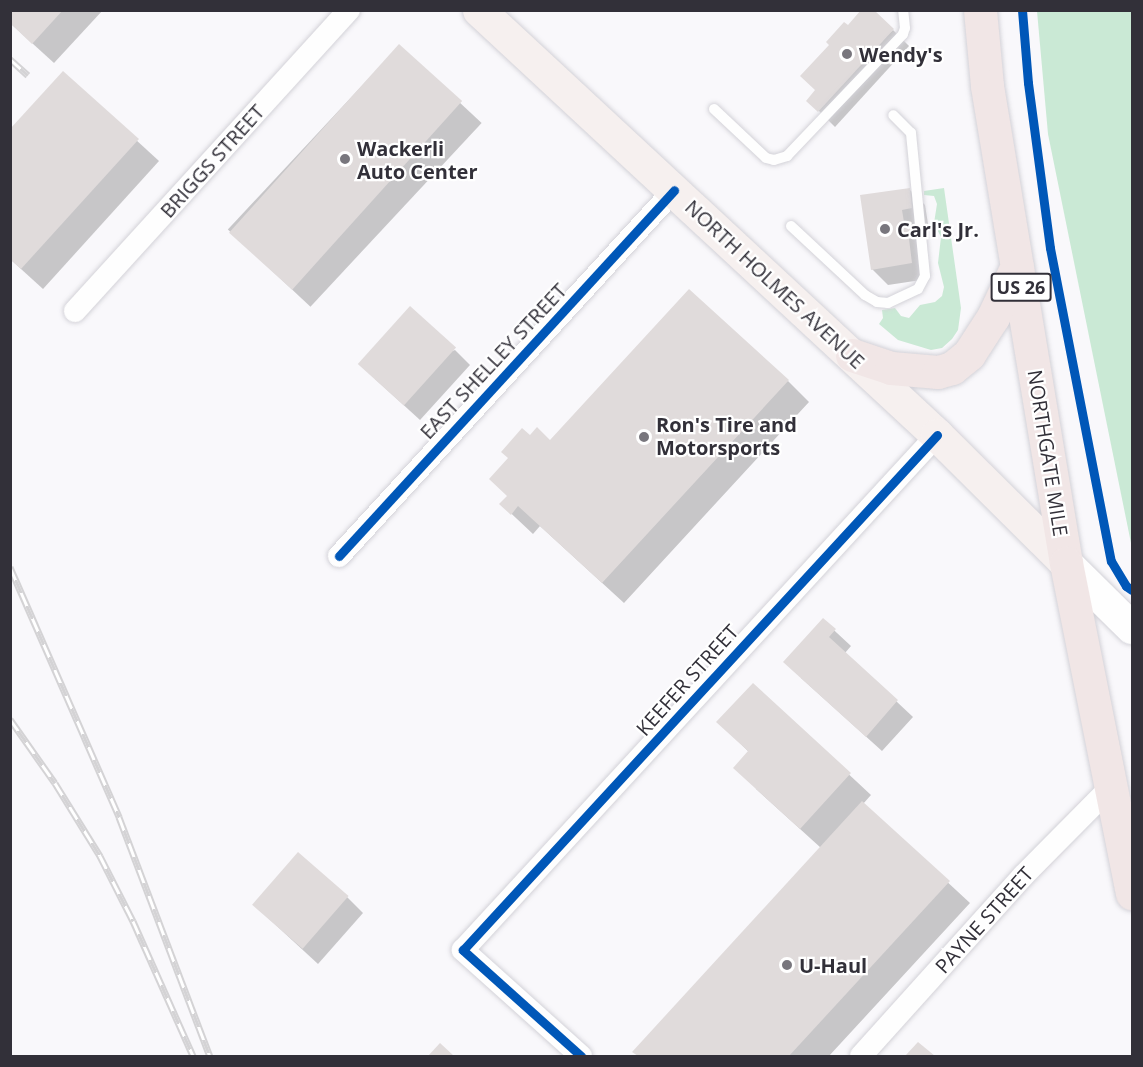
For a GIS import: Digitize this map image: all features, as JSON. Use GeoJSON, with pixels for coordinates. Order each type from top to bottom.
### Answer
{"type":"FeatureCollection","features":[{"type":"Feature","properties":{"kind":"highway","name":"NORTHGATE MILE"},"geometry":{"type":"LineString","coordinates":[[980,10],[987,86],[1066,563],[1132,893]]}},
{"type":"Feature","properties":{"kind":"highway"},"geometry":{"type":"LineString","coordinates":[[852,355],[891,368],[938,372],[952,369],[969,354],[993,317],[1017,266]]}},
{"type":"Feature","properties":{"kind":"highway"},"geometry":{"type":"LineString","coordinates":[[1111,787],[1132,763]]}},
{"type":"Feature","properties":{"kind":"main road","name":"NORTH HOLMES AVENUE"},"geometry":{"type":"LineString","coordinates":[[479,10],[937,435],[1066,563]]}},
{"type":"Feature","properties":{"kind":"main road"},"geometry":{"type":"LineString","coordinates":[[1066,563],[1132,628]]}},
{"type":"Feature","properties":{"kind":"street","name":"BRIGGS STREET"},"geometry":{"type":"LineString","coordinates":[[75,311],[349,10]]}},
{"type":"Feature","properties":{"kind":"street","name":"EAST SHELLEY STREET"},"geometry":{"type":"LineString","coordinates":[[339,556],[674,190]]}},
{"type":"Feature","properties":{"kind":"street","name":"KEEFER STREET"},"geometry":{"type":"LineString","coordinates":[[580,1056],[463,950],[937,435]]}},
{"type":"Feature","properties":{"kind":"street","name":"PAYNE STREET"},"geometry":{"type":"LineString","coordinates":[[861,1056],[1023,876],[1111,787]]}},
{"type":"Feature","properties":{"kind":"lane"},"geometry":{"type":"LineString","coordinates":[[714,109],[766,158],[774,160],[787,156],[903,34],[905,28],[903,10]]}},
{"type":"Feature","properties":{"kind":"lane"},"geometry":{"type":"LineString","coordinates":[[791,226],[865,295],[878,302],[888,303],[918,289],[925,276],[911,133],[892,115]]}},
{"type":"Feature","properties":{"kind":"green space"},"geometry":{"type":"Polygon","coordinates":[[[1037,11],[1132,11],[1132,548],[1048,134],[1037,11]]]}},
{"type":"Feature","properties":{"kind":"green space"},"geometry":{"type":"Polygon","coordinates":[[[944,188],[961,308],[958,330],[952,339],[942,348],[931,350],[898,340],[879,324],[883,318],[882,310],[895,308],[901,316],[909,318],[920,305],[935,302],[942,296],[944,287],[938,263],[941,237],[934,223],[937,204],[934,196],[924,195],[924,191],[944,188]]]}},
{"type":"Feature","properties":{"kind":"building"},"geometry":{"type":"Polygon","coordinates":[[[10,10],[63,10],[32,44],[10,23],[10,10]]]}},
{"type":"Feature","properties":{"kind":"building"},"geometry":{"type":"Polygon","coordinates":[[[861,10],[874,10],[894,29],[818,112],[806,101],[815,90],[800,76],[829,45],[826,42],[844,22],[848,25],[861,10]]]}},
{"type":"Feature","properties":{"kind":"building"},"geometry":{"type":"Polygon","coordinates":[[[399,44],[462,101],[292,290],[229,233],[399,44]]]}},
{"type":"Feature","properties":{"kind":"building"},"geometry":{"type":"Polygon","coordinates":[[[63,71],[139,139],[21,269],[10,259],[10,129],[63,71]]]}},
{"type":"Feature","properties":{"kind":"building"},"geometry":{"type":"Polygon","coordinates":[[[910,188],[912,208],[902,210],[904,222],[911,221],[913,238],[909,239],[912,263],[871,270],[860,195],[910,188]]]}},
{"type":"Feature","properties":{"kind":"building","name":"Ron's Tire and Motorsports"},"geometry":{"type":"Polygon","coordinates":[[[689,289],[789,380],[602,583],[518,506],[511,515],[499,504],[507,496],[489,479],[508,458],[501,452],[522,428],[530,435],[537,427],[550,440],[689,289]]]}},
{"type":"Feature","properties":{"kind":"building"},"geometry":{"type":"Polygon","coordinates":[[[410,306],[456,347],[404,405],[358,364],[410,306]]]}},
{"type":"Feature","properties":{"kind":"building"},"geometry":{"type":"Polygon","coordinates":[[[823,618],[836,629],[829,637],[898,700],[866,737],[783,662],[823,618]]]}},
{"type":"Feature","properties":{"kind":"building"},"geometry":{"type":"Polygon","coordinates":[[[753,683],[851,773],[800,829],[733,768],[748,751],[716,722],[753,683]]]}},
{"type":"Feature","properties":{"kind":"building"},"geometry":{"type":"Polygon","coordinates":[[[862,801],[950,881],[789,1056],[638,1056],[632,1052],[862,801]]]}},
{"type":"Feature","properties":{"kind":"building"},"geometry":{"type":"Polygon","coordinates":[[[298,852],[349,896],[303,949],[252,905],[298,852]]]}},
{"type":"Feature","properties":{"kind":"building"},"geometry":{"type":"Polygon","coordinates":[[[918,1042],[935,1056],[905,1056],[918,1042]]]}},
{"type":"Feature","properties":{"kind":"building"},"geometry":{"type":"Polygon","coordinates":[[[440,1043],[454,1056],[428,1056],[440,1043]]]}},
{"type":"Feature","properties":{"kind":"railway"},"geometry":{"type":"LineString","coordinates":[[10,59],[28,75]]}},
{"type":"Feature","properties":{"kind":"railway"},"geometry":{"type":"LineString","coordinates":[[10,567],[119,817],[210,1056]]}},
{"type":"Feature","properties":{"kind":"railway"},"geometry":{"type":"LineString","coordinates":[[10,719],[55,783],[100,856],[133,921],[193,1056]]}},
{"type":"Feature","properties":{"kind":"cycle path"},"geometry":{"type":"LineString","coordinates":[[1022,10],[1028,83],[1050,248],[1111,561],[1126,586],[1132,590]]}},
{"type":"Feature","properties":{"kind":"cycle path"},"geometry":{"type":"LineString","coordinates":[[339,556],[674,190]]}},
{"type":"Feature","properties":{"kind":"cycle path"},"geometry":{"type":"LineString","coordinates":[[581,1056],[463,950],[937,435]]}},
{"type":"Feature","properties":{"kind":"place","name":"Wendy's"},"geometry":{"type":"Point","coordinates":[847,54]}},
{"type":"Feature","properties":{"kind":"place","name":"Wackerli Auto Center"},"geometry":{"type":"Point","coordinates":[345,159]}},
{"type":"Feature","properties":{"kind":"place","name":"Carl's Jr."},"geometry":{"type":"Point","coordinates":[885,229]}},
{"type":"Feature","properties":{"kind":"place","name":"Ron's Tire and Motorsports"},"geometry":{"type":"Point","coordinates":[644,437]}},
{"type":"Feature","properties":{"kind":"place","name":"U-Haul"},"geometry":{"type":"Point","coordinates":[787,965]}}]}
